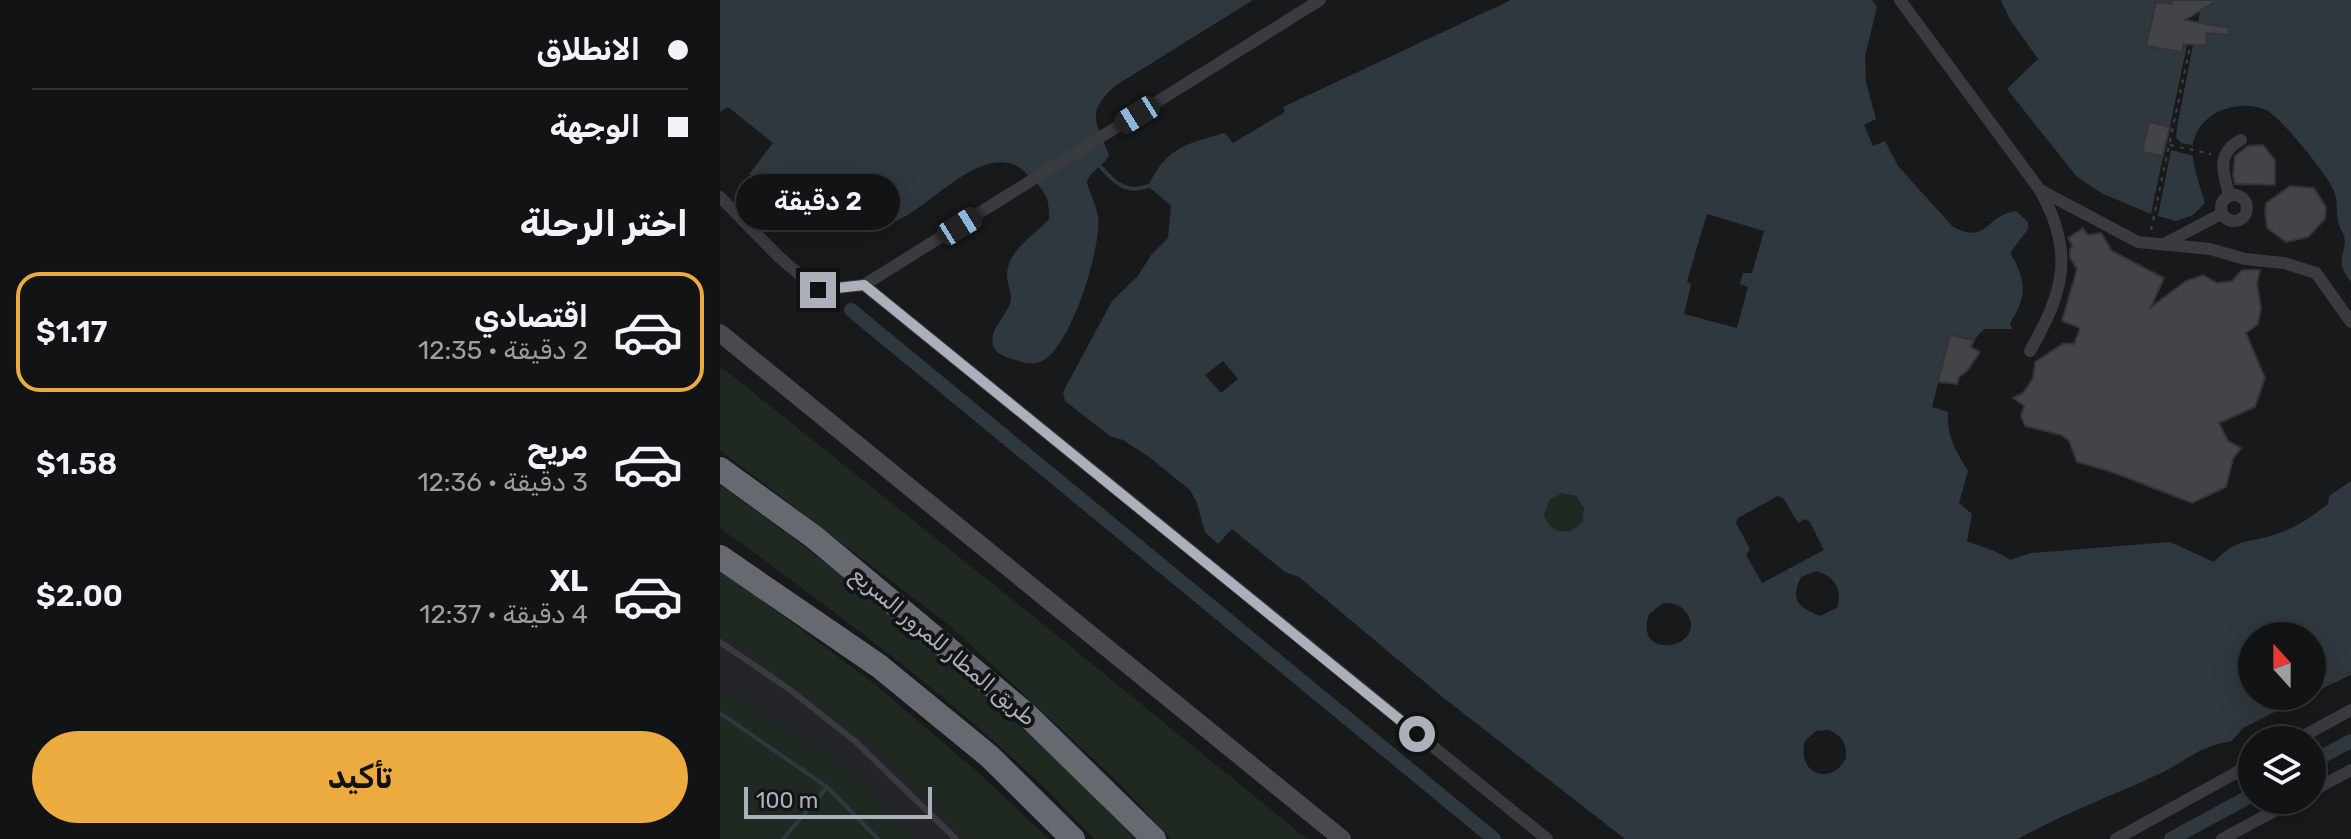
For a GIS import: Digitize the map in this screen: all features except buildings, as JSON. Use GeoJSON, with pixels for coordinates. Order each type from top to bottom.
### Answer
{"type":"FeatureCollection","features":[{"type":"Feature","properties":{"kind":"highway","name":"طريق المطار للمرور السريع"},"geometry":{"type":"LineString","coordinates":[[720,469],[814,537],[1027,715],[1154,839]]}},
{"type":"Feature","properties":{"kind":"highway"},"geometry":{"type":"LineString","coordinates":[[720,557],[879,666],[989,756],[1073,839]]}},
{"type":"Feature","properties":{"kind":"street"},"geometry":{"type":"LineString","coordinates":[[720,197],[780,258],[818,290],[864,285],[1320,0]]}},
{"type":"Feature","properties":{"kind":"street"},"geometry":{"type":"LineString","coordinates":[[1900,0],[2053,212],[2064,266],[2050,317],[2030,351]]}},
{"type":"Feature","properties":{"kind":"street"},"geometry":{"type":"LineString","coordinates":[[2229,194],[2224,156],[2229,146],[2241,140]]}},
{"type":"Feature","properties":{"kind":"street"},"geometry":{"type":"LineString","coordinates":[[2040,190],[2095,217],[2123,235],[2148,243],[2210,249],[2245,259],[2284,263],[2316,273],[2351,322]]}},
{"type":"Feature","properties":{"kind":"street"},"geometry":{"type":"LineString","coordinates":[[2229,194],[2239,195],[2247,203],[2246,213],[2238,221],[2228,220],[2221,214],[2221,202],[2229,194]]}},
{"type":"Feature","properties":{"kind":"street"},"geometry":{"type":"LineString","coordinates":[[2163,245],[2221,214]]}},
{"type":"Feature","properties":{"kind":"street"},"geometry":{"type":"LineString","coordinates":[[864,285],[1547,839]]}},
{"type":"Feature","properties":{"kind":"street"},"geometry":{"type":"LineString","coordinates":[[720,333],[1342,839]]}},
{"type":"Feature","properties":{"kind":"street"},"geometry":{"type":"LineString","coordinates":[[2322,726],[2351,710]]}},
{"type":"Feature","properties":{"kind":"street"},"geometry":{"type":"LineString","coordinates":[[2326,783],[2351,770]]}},
{"type":"Feature","properties":{"kind":"street"},"geometry":{"type":"LineString","coordinates":[[2116,839],[2238,772]]}},
{"type":"Feature","properties":{"kind":"street"},"geometry":{"type":"LineString","coordinates":[[2222,839],[2269,814]]}},
{"type":"Feature","properties":{"kind":"lane"},"geometry":{"type":"LineString","coordinates":[[720,642],[789,689],[856,742],[956,839]]}},
{"type":"Feature","properties":{"kind":"path"},"geometry":{"type":"LineString","coordinates":[[2148,243],[2190,47]]}},
{"type":"Feature","properties":{"kind":"path"},"geometry":{"type":"LineString","coordinates":[[2169,145],[2224,156]]}},
{"type":"Feature","properties":{"kind":"path"},"geometry":{"type":"LineString","coordinates":[[1790,568],[1798,582]]}},
{"type":"Feature","properties":{"kind":"shaded area"},"geometry":{"type":"Polygon","coordinates":[[[720,0],[1253,0],[1115,86],[1100,103],[1096,111],[1097,125],[1109,155],[1087,181],[1098,216],[1090,272],[1064,337],[1042,361],[1031,363],[1001,354],[994,348],[993,339],[1011,300],[1007,276],[1011,259],[1049,219],[1046,195],[1039,186],[1015,165],[1000,162],[969,172],[896,221],[881,214],[875,199],[805,211],[783,205],[749,174],[773,143],[728,107],[720,112],[720,0]]]}},
{"type":"Feature","properties":{"kind":"shaded area"},"geometry":{"type":"Polygon","coordinates":[[[1511,0],[1872,0],[1877,7],[1865,56],[1866,82],[1876,119],[1864,125],[1873,146],[1885,141],[1898,166],[1953,227],[1974,233],[2016,211],[2028,222],[2028,229],[2010,253],[2023,288],[2020,304],[2010,323],[2012,329],[1984,329],[1974,340],[1950,336],[1932,407],[1948,412],[1950,436],[1968,471],[1959,503],[1972,514],[1967,541],[2010,560],[2031,553],[2170,542],[2214,562],[2237,544],[2277,534],[2304,521],[2328,504],[2329,496],[2351,481],[2351,675],[2326,687],[2326,622],[2238,622],[2238,710],[2278,710],[2247,726],[2238,726],[2238,734],[2232,741],[2202,750],[2159,774],[2018,839],[1625,839],[1445,699],[1299,577],[1285,572],[1232,529],[1218,544],[1205,532],[1190,490],[1149,457],[1123,440],[1110,436],[1065,401],[1063,392],[1112,301],[1138,276],[1151,255],[1168,238],[1171,206],[1148,186],[1155,173],[1170,155],[1189,144],[1225,133],[1233,143],[1285,112],[1283,107],[1511,0]],[[1707,214],[1687,281],[1691,285],[1684,314],[1737,328],[1748,287],[1740,284],[1743,273],[1752,273],[1764,231],[1707,214]],[[1223,361],[1205,375],[1221,393],[1238,379],[1223,361]],[[1561,493],[1549,500],[1544,515],[1551,527],[1566,532],[1582,522],[1584,508],[1576,496],[1561,493]],[[1778,496],[1738,518],[1736,523],[1750,549],[1746,555],[1762,583],[1824,550],[1810,522],[1805,519],[1798,523],[1784,499],[1778,496]],[[1816,571],[1801,577],[1796,597],[1801,606],[1820,616],[1837,608],[1839,595],[1833,580],[1816,571]],[[1663,603],[1649,614],[1647,629],[1651,639],[1660,644],[1670,645],[1688,634],[1691,624],[1681,607],[1663,603]],[[1828,730],[1816,731],[1805,741],[1806,762],[1816,773],[1832,772],[1846,758],[1843,740],[1828,730]]]}},
{"type":"Feature","properties":{"kind":"shaded area"},"geometry":{"type":"Polygon","coordinates":[[[2001,0],[2351,0],[2351,282],[2342,266],[2345,240],[2333,189],[2302,146],[2266,110],[2233,107],[2222,110],[2203,123],[2193,143],[2193,158],[2205,203],[2193,215],[2176,221],[2151,214],[2103,194],[2077,177],[2007,89],[2038,59],[2009,18],[2001,0]]]}},
{"type":"Feature","properties":{"kind":"shaded area"},"geometry":{"type":"Polygon","coordinates":[[[720,366],[1307,839],[1171,839],[1118,782],[949,625],[720,450],[720,366]]]}},
{"type":"Feature","properties":{"kind":"shaded area"},"geometry":{"type":"Polygon","coordinates":[[[720,485],[830,566],[936,652],[1038,743],[1135,839],[1094,839],[1038,782],[956,708],[720,528],[720,485]]]}},
{"type":"Feature","properties":{"kind":"shaded area"},"geometry":{"type":"Polygon","coordinates":[[[1564,493],[1578,499],[1584,513],[1578,527],[1564,533],[1550,527],[1544,513],[1550,499],[1564,493]]]}},
{"type":"Feature","properties":{"kind":"shaded area"},"geometry":{"type":"Polygon","coordinates":[[[720,569],[876,685],[981,775],[1049,839],[966,839],[866,741],[720,633],[720,569]]]}},
{"type":"Feature","properties":{"kind":"shaded area"},"geometry":{"type":"Polygon","coordinates":[[[720,627],[839,712],[972,839],[720,839],[720,627]]]}},
{"type":"Feature","properties":{"kind":"shaded area"},"geometry":{"type":"Polygon","coordinates":[[[720,689],[828,754],[917,839],[720,839],[720,689]]]}},
{"type":"Feature","properties":{"kind":"pier"},"geometry":{"type":"Polygon","coordinates":[[[2173,0],[2200,11],[2198,22],[2213,25],[2212,34],[2207,34],[2205,46],[2193,45],[2177,127],[2176,137],[2181,143],[2192,145],[2194,156],[2171,150],[2158,216],[2151,214],[2163,157],[2142,152],[2149,122],[2170,126],[2187,45],[2184,44],[2182,52],[2146,46],[2156,2],[2172,4],[2173,0]]]}},
{"type":"Feature","properties":{"kind":"waterway"},"geometry":{"type":"LineString","coordinates":[[1100,166],[1127,188],[1148,186]]}},
{"type":"Feature","properties":{"kind":"waterway"},"geometry":{"type":"LineString","coordinates":[[851,310],[1494,839]]}},
{"type":"Feature","properties":{"kind":"waterway"},"geometry":{"type":"LineString","coordinates":[[720,713],[827,787],[878,839]]}},
{"type":"Feature","properties":{"kind":"waterway"},"geometry":{"type":"LineString","coordinates":[[2326,754],[2351,741]]}},
{"type":"Feature","properties":{"kind":"waterway"},"geometry":{"type":"LineString","coordinates":[[783,839],[827,787]]}},
{"type":"Feature","properties":{"kind":"waterway"},"geometry":{"type":"LineString","coordinates":[[2171,839],[2238,803]]}},
{"type":"Feature","properties":{"kind":"route"},"geometry":{"type":"LineString","coordinates":[[818,290],[864,285],[1417,734]]}}]}
